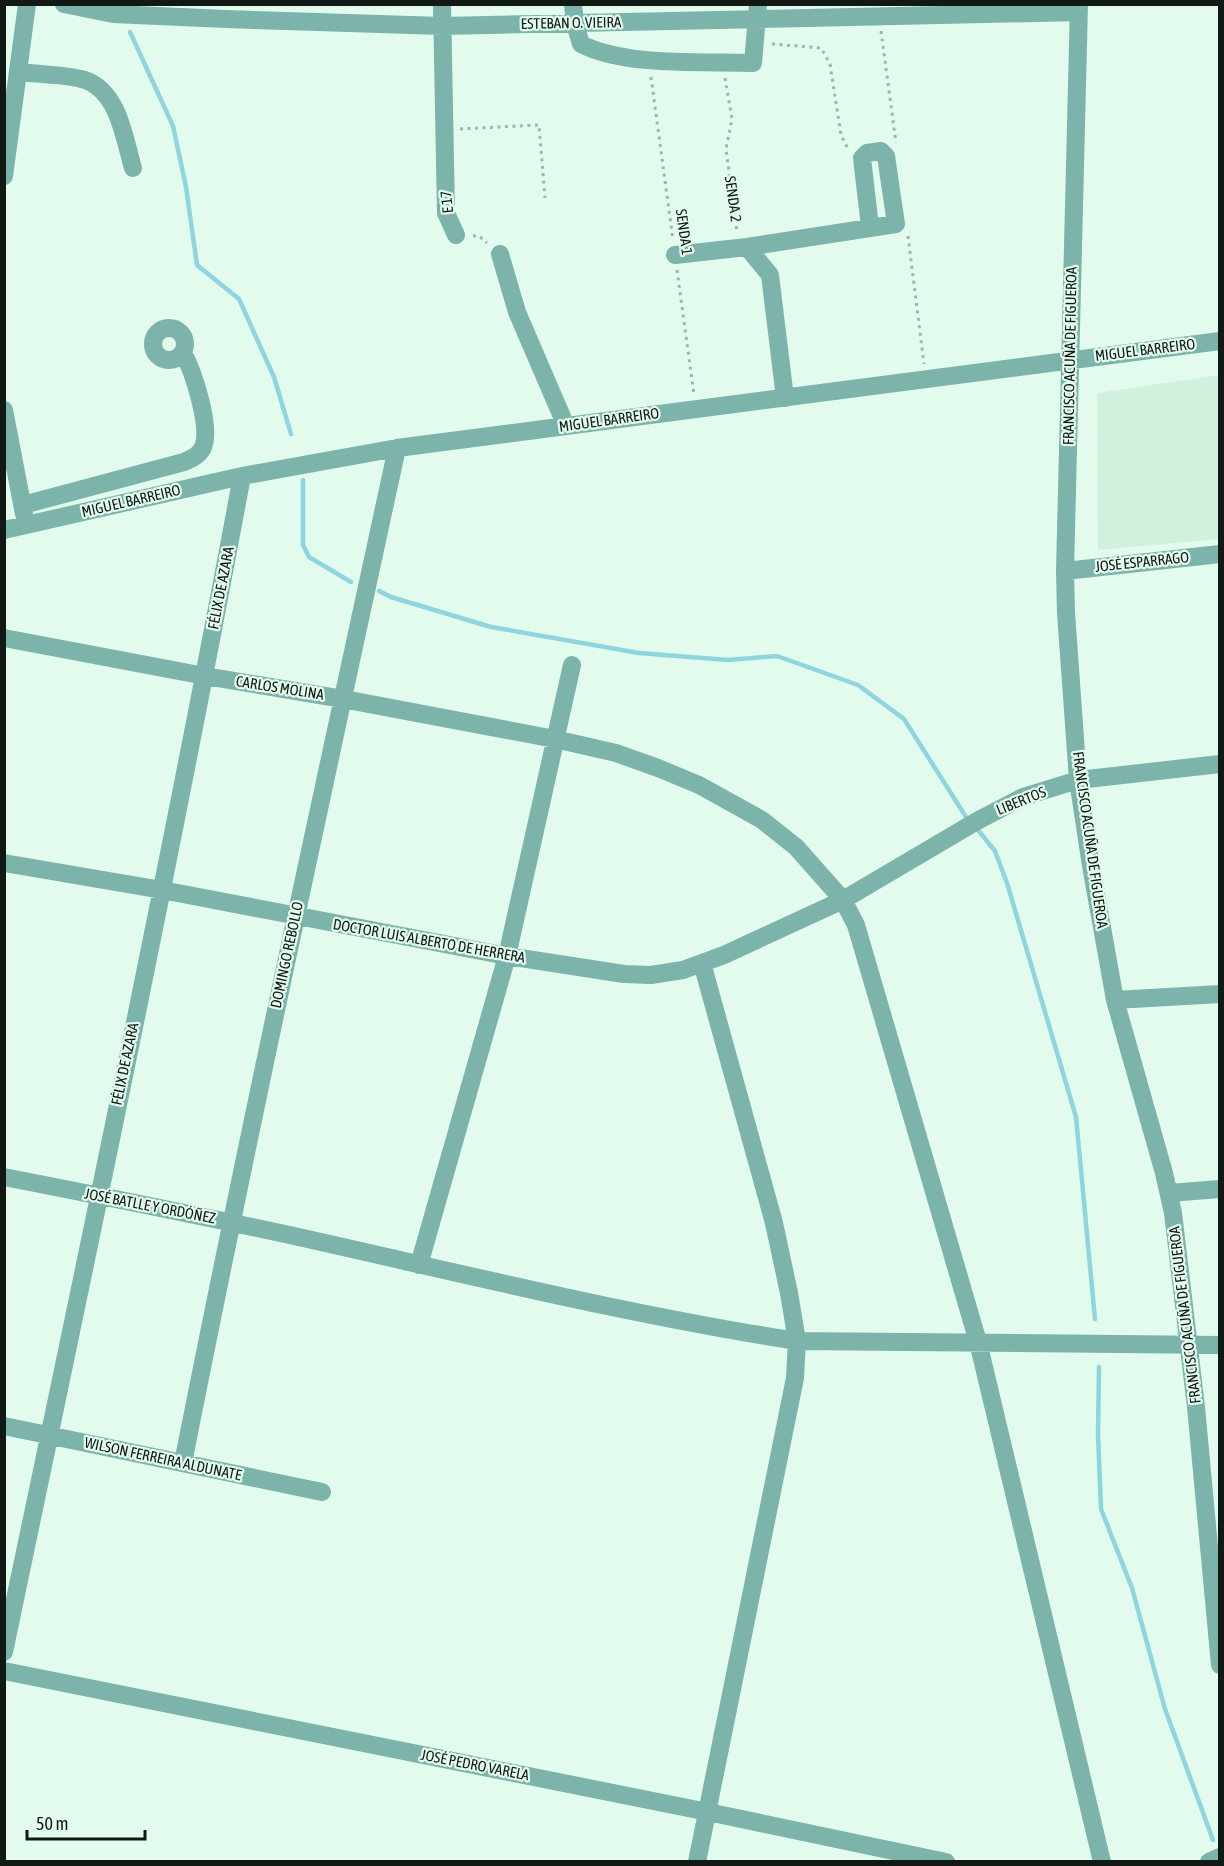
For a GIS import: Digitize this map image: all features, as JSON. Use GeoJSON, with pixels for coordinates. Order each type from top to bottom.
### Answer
{"type":"FeatureCollection","features":[{"type":"Feature","properties":{"kind":"street"},"geometry":{"type":"LineString","coordinates":[[4,176],[27,4]]}},
{"type":"Feature","properties":{"kind":"street","name":"ESTEBAN O. VIEIRA"},"geometry":{"type":"LineString","coordinates":[[64,4],[226,20],[442,26],[575,24],[758,12],[1079,8]]}},
{"type":"Feature","properties":{"kind":"street","name":"E 17"},"geometry":{"type":"LineString","coordinates":[[442,4],[446,213],[456,235]]}},
{"type":"Feature","properties":{"kind":"street"},"geometry":{"type":"LineString","coordinates":[[573,4],[575,24],[581,44],[596,52],[649,60],[753,63],[758,12]]}},
{"type":"Feature","properties":{"kind":"street","name":"FRANCISCO ACUÑA DE FIGUEROA"},"geometry":{"type":"LineString","coordinates":[[1079,8],[1065,571],[1078,780],[1115,1000],[1173,1213],[1212,1512],[1220,1665]]}},
{"type":"Feature","properties":{"kind":"street"},"geometry":{"type":"LineString","coordinates":[[19,72],[84,80],[96,86],[110,99],[115,108],[133,168]]}},
{"type":"Feature","properties":{"kind":"street"},"geometry":{"type":"LineString","coordinates":[[675,255],[747,247],[870,227]]}},
{"type":"Feature","properties":{"kind":"street"},"geometry":{"type":"LineString","coordinates":[[747,247],[770,275],[785,398]]}},
{"type":"Feature","properties":{"kind":"street"},"geometry":{"type":"LineString","coordinates":[[500,254],[517,312],[566,426]]}},
{"type":"Feature","properties":{"kind":"street","name":"MIGUEL BARREIRO"},"geometry":{"type":"LineString","coordinates":[[4,530],[242,476],[397,448],[1220,341]]}},
{"type":"Feature","properties":{"kind":"street"},"geometry":{"type":"LineString","coordinates":[[23,505],[184,462],[196,456],[204,446],[206,429],[191,367],[183,352]]}},
{"type":"Feature","properties":{"kind":"street"},"geometry":{"type":"LineString","coordinates":[[4,410],[26,525]]}},
{"type":"Feature","properties":{"kind":"street","name":"DOMINGO REBOLLO"},"geometry":{"type":"LineString","coordinates":[[183,1463],[230,1222],[397,448]]}},
{"type":"Feature","properties":{"kind":"street","name":"FÉLIX DE AZARA"},"geometry":{"type":"LineString","coordinates":[[4,1652],[162,890],[242,476]]}},
{"type":"Feature","properties":{"kind":"street","name":"JOSÉ ESPARRAGO"},"geometry":{"type":"LineString","coordinates":[[1065,571],[1220,554]]}},
{"type":"Feature","properties":{"kind":"street","name":"CARLOS MOLINA"},"geometry":{"type":"LineString","coordinates":[[4,639],[343,699],[555,739],[616,753],[699,785],[762,820],[796,847],[843,900],[856,925],[978,1342],[1102,1862]]}},
{"type":"Feature","properties":{"kind":"street"},"geometry":{"type":"LineString","coordinates":[[419,1265],[507,956],[572,665]]}},
{"type":"Feature","properties":{"kind":"street","name":"LIBERTOS"},"geometry":{"type":"LineString","coordinates":[[843,900],[977,821],[1023,797],[1078,780],[1220,764]]}},
{"type":"Feature","properties":{"kind":"street","name":"DOCTOR LUIS ALBERTO DE HERRERA"},"geometry":{"type":"LineString","coordinates":[[4,863],[162,890],[507,956],[624,974],[651,975],[683,970],[724,955],[843,900]]}},
{"type":"Feature","properties":{"kind":"street"},"geometry":{"type":"LineString","coordinates":[[697,1862],[795,1378],[797,1341],[774,1223],[702,963]]}},
{"type":"Feature","properties":{"kind":"street"},"geometry":{"type":"LineString","coordinates":[[1115,1000],[1220,994]]}},
{"type":"Feature","properties":{"kind":"street","name":"JOSÉ BATLLE Y ORDÓÑEZ"},"geometry":{"type":"LineString","coordinates":[[4,1177],[230,1222],[419,1265],[733,1331],[797,1341],[1220,1345]]}},
{"type":"Feature","properties":{"kind":"street"},"geometry":{"type":"LineString","coordinates":[[1168,1192],[1220,1189]]}},
{"type":"Feature","properties":{"kind":"street","name":"WILSON FERREIRA ALDUNATE"},"geometry":{"type":"LineString","coordinates":[[4,1426],[322,1491]]}},
{"type":"Feature","properties":{"kind":"street","name":"JOSÉ PEDRO VARELA"},"geometry":{"type":"LineString","coordinates":[[4,1671],[946,1862]]}},
{"type":"Feature","properties":{"kind":"street"},"geometry":{"type":"LineString","coordinates":[[1209,1862],[1220,1857]]}},
{"type":"Feature","properties":{"kind":"path"},"geometry":{"type":"LineString","coordinates":[[755,42],[821,48],[830,64],[841,135],[849,151]]}},
{"type":"Feature","properties":{"kind":"path","name":"SENDA 1"},"geometry":{"type":"LineString","coordinates":[[649,60],[696,408]]}},
{"type":"Feature","properties":{"kind":"path","name":"SENDA 2"},"geometry":{"type":"LineString","coordinates":[[723,62],[732,119],[726,149],[738,234],[747,247]]}},
{"type":"Feature","properties":{"kind":"path"},"geometry":{"type":"LineString","coordinates":[[444,130],[539,125],[545,198]]}},
{"type":"Feature","properties":{"kind":"path","name":"E 17"},"geometry":{"type":"LineString","coordinates":[[456,235],[479,236],[500,254]]}},
{"type":"Feature","properties":{"kind":"shaded area"},"geometry":{"type":"Polygon","coordinates":[[[1219,375],[1219,539],[1098,550],[1097,393],[1219,375]]]}},
{"type":"Feature","properties":{"kind":"waterway"},"geometry":{"type":"LineString","coordinates":[[130,32],[173,126],[186,187],[197,265],[239,299],[274,377],[291,434]]}},
{"type":"Feature","properties":{"kind":"waterway"},"geometry":{"type":"LineString","coordinates":[[303,480],[303,545],[309,557],[351,582]]}},
{"type":"Feature","properties":{"kind":"waterway"},"geometry":{"type":"LineString","coordinates":[[379,591],[391,597],[491,627],[639,653],[728,660],[777,656],[858,685],[904,719],[966,817]]}},
{"type":"Feature","properties":{"kind":"waterway"},"geometry":{"type":"LineString","coordinates":[[978,830],[995,851],[1007,883],[1076,1117],[1095,1319]]}},
{"type":"Feature","properties":{"kind":"waterway"},"geometry":{"type":"LineString","coordinates":[[1099,1367],[1098,1434],[1101,1509],[1132,1588],[1165,1709],[1213,1840]]}}]}
